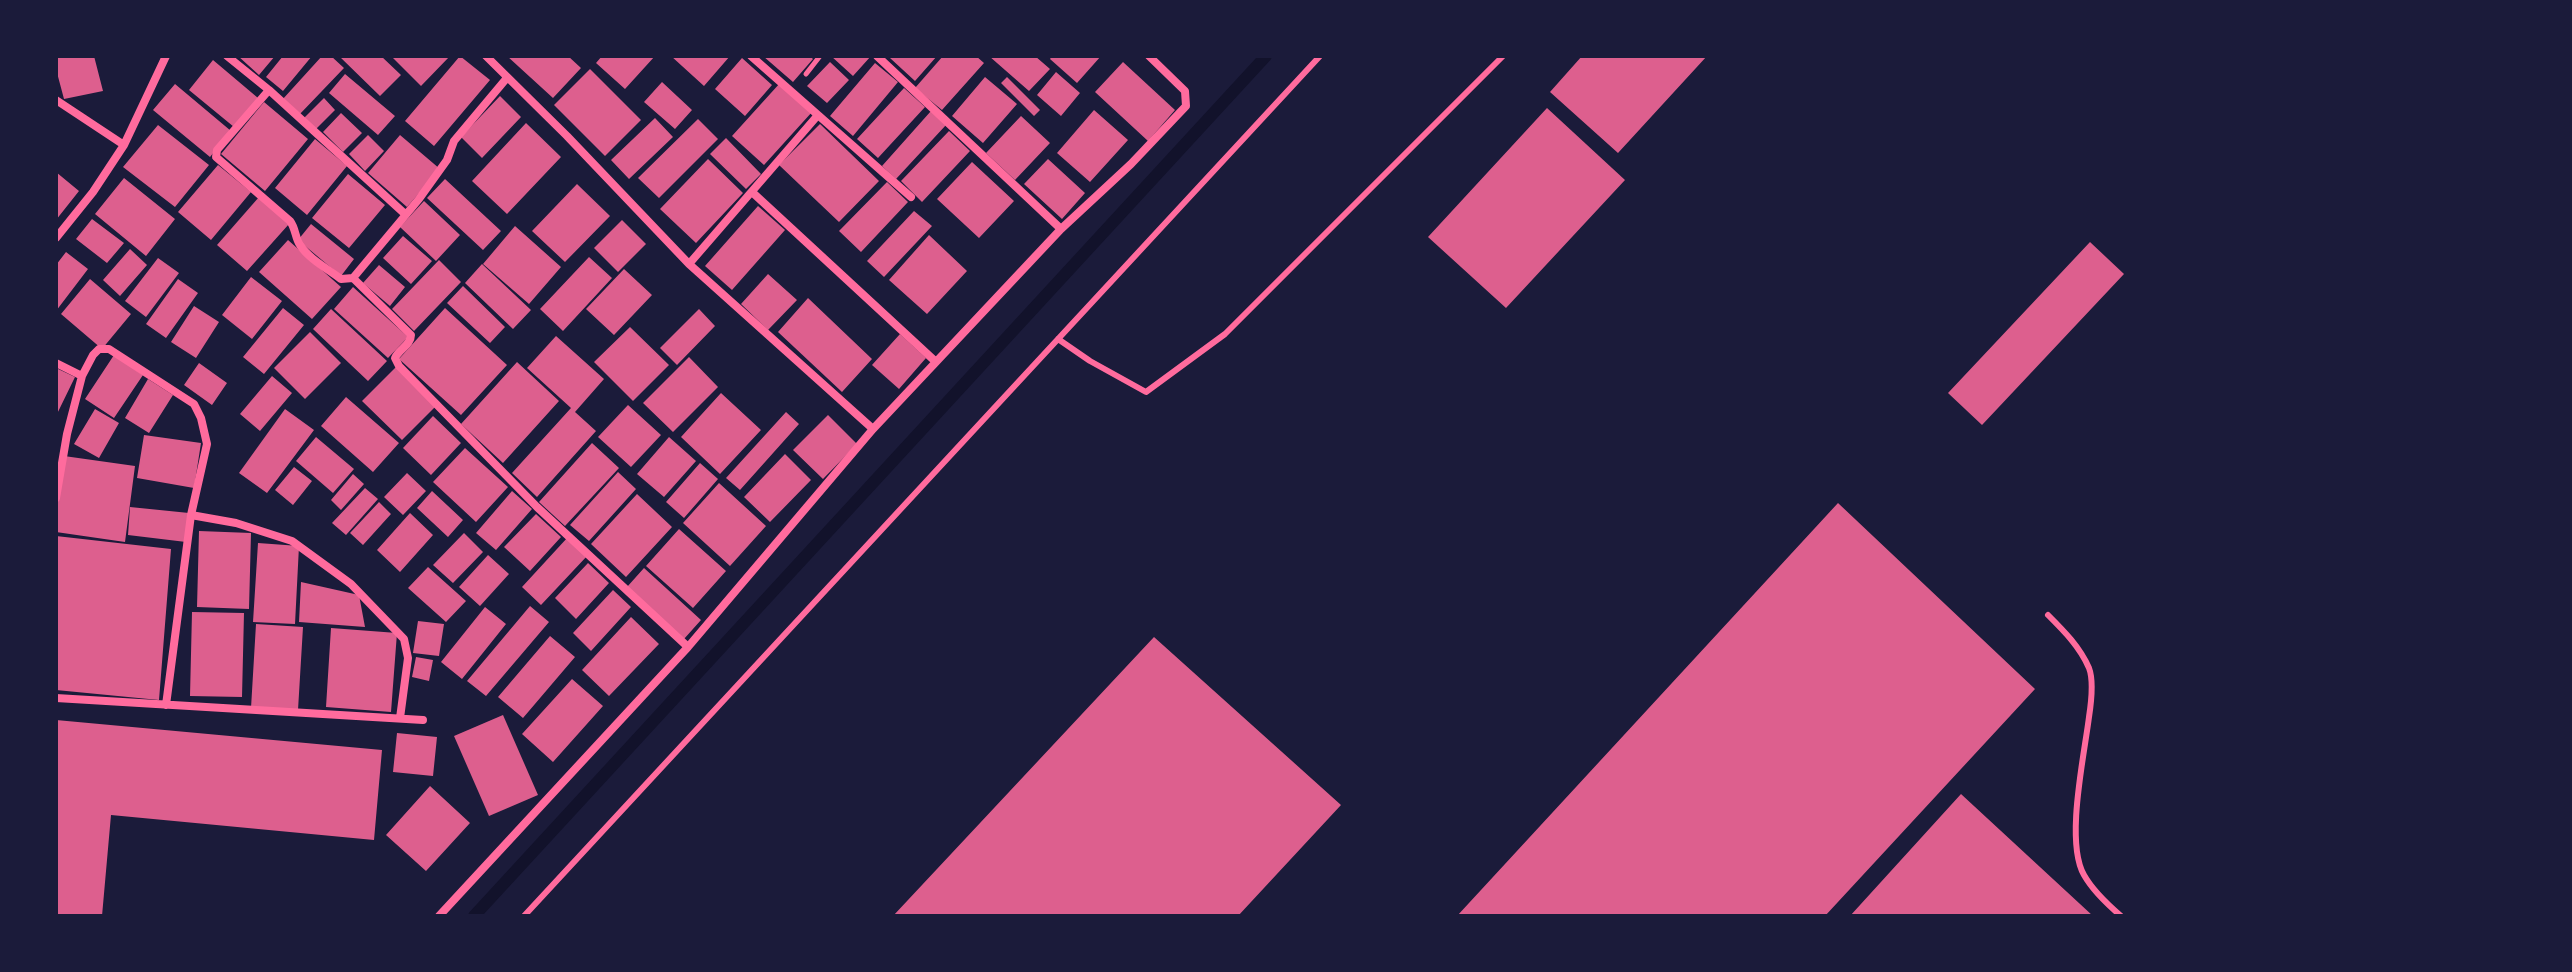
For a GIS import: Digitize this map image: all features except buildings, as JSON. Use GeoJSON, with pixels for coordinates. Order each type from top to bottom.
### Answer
{"type":"FeatureCollection","features":[{"type":"Feature","properties":{"kind":"street"},"geometry":{"type":"LineString","coordinates":[[56,238],[93,192],[124,145],[166,56]]}},
{"type":"Feature","properties":{"kind":"street"},"geometry":{"type":"LineString","coordinates":[[227,56],[269,90],[405,214]]}},
{"type":"Feature","properties":{"kind":"street"},"geometry":{"type":"LineString","coordinates":[[486,56],[689,264],[873,429]]}},
{"type":"Feature","properties":{"kind":"street"},"geometry":{"type":"LineString","coordinates":[[751,56],[911,197]]}},
{"type":"Feature","properties":{"kind":"street"},"geometry":{"type":"LineString","coordinates":[[877,56],[1061,229]]}},
{"type":"Feature","properties":{"kind":"street"},"geometry":{"type":"LineString","coordinates":[[439,916],[688,647],[873,429],[1061,229],[1131,164],[1186,106],[1185,91],[1149,56]]}},
{"type":"Feature","properties":{"kind":"street"},"geometry":{"type":"LineString","coordinates":[[269,90],[217,150],[216,157],[290,221],[298,243],[341,279],[353,278],[437,175],[454,141],[506,79]]}},
{"type":"Feature","properties":{"kind":"street"},"geometry":{"type":"LineString","coordinates":[[56,100],[124,145]]}},
{"type":"Feature","properties":{"kind":"street"},"geometry":{"type":"LineString","coordinates":[[689,264],[818,115]]}},
{"type":"Feature","properties":{"kind":"street"},"geometry":{"type":"LineString","coordinates":[[752,192],[936,362]]}},
{"type":"Feature","properties":{"kind":"street"},"geometry":{"type":"LineString","coordinates":[[353,278],[411,335],[410,341],[395,358],[399,366],[537,507],[688,647]]}},
{"type":"Feature","properties":{"kind":"street"},"geometry":{"type":"LineString","coordinates":[[56,498],[67,434],[82,376],[99,349],[109,349],[194,404],[207,444],[191,515],[166,705]]}},
{"type":"Feature","properties":{"kind":"street"},"geometry":{"type":"LineString","coordinates":[[56,363],[82,376]]}},
{"type":"Feature","properties":{"kind":"street"},"geometry":{"type":"LineString","coordinates":[[191,515],[250,526],[292,541],[351,584],[404,639],[408,658],[400,718]]}},
{"type":"Feature","properties":{"kind":"street"},"geometry":{"type":"LineString","coordinates":[[56,698],[423,720]]}},
{"type":"Feature","properties":{"kind":"lane"},"geometry":{"type":"LineString","coordinates":[[524,916],[1320,56]]}},
{"type":"Feature","properties":{"kind":"lane"},"geometry":{"type":"LineString","coordinates":[[1058,339],[1146,392],[1225,334],[1503,56]]}},
{"type":"Feature","properties":{"kind":"lane"},"geometry":{"type":"LineString","coordinates":[[2048,615],[2072,640],[2091,671],[2090,709],[2075,846],[2082,873],[2095,892],[2121,916]]}},
{"type":"Feature","properties":{"kind":"waterway"},"geometry":{"type":"LineString","coordinates":[[474,916],[1266,56]]}}]}
